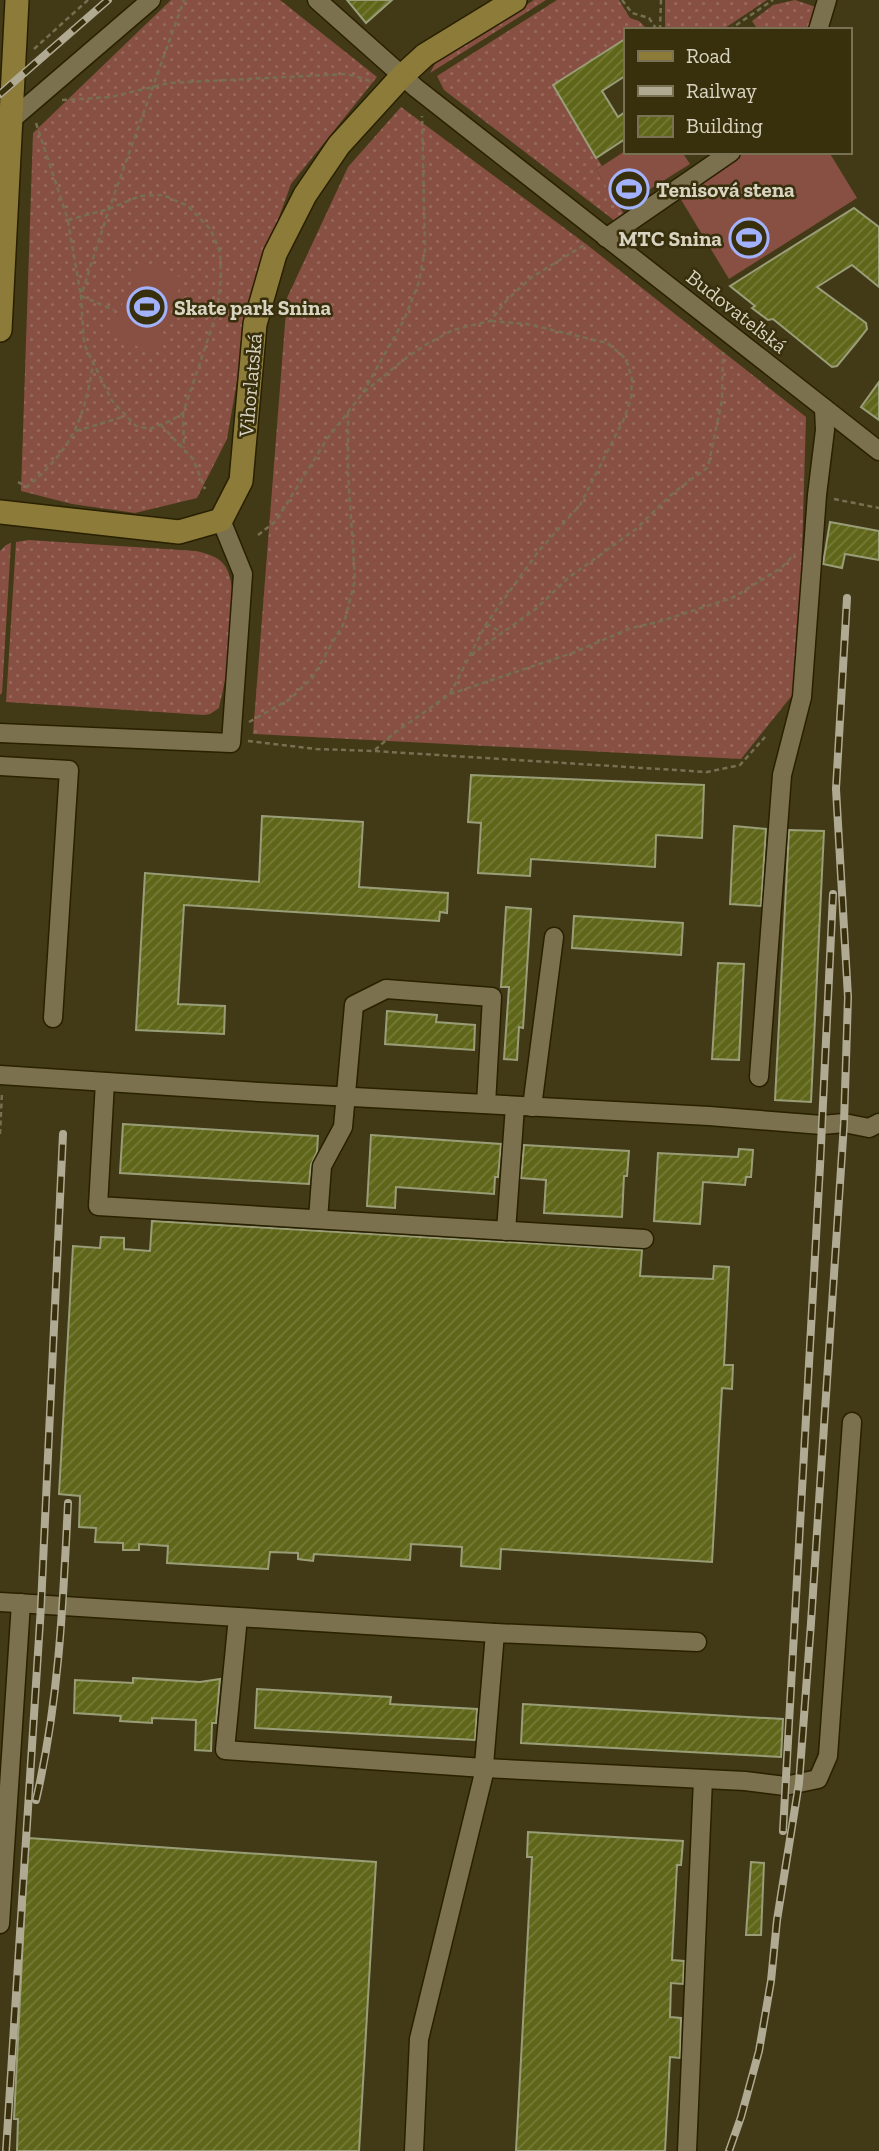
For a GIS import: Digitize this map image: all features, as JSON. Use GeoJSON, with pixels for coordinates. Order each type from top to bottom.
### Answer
{"type":"FeatureCollection","features":[{"type":"Feature","properties":{"kind":"main road","name":"Vihorlatská"},"geometry":{"type":"LineString","coordinates":[[221,520],[241,481],[256,324],[275,254],[304,195],[339,145],[402,76],[425,55],[515,0]]}},
{"type":"Feature","properties":{"kind":"main road"},"geometry":{"type":"LineString","coordinates":[[0,330],[10,121],[9,7]]}},
{"type":"Feature","properties":{"kind":"main road"},"geometry":{"type":"LineString","coordinates":[[0,512],[179,532],[221,520]]}},
{"type":"Feature","properties":{"kind":"street"},"geometry":{"type":"LineString","coordinates":[[10,121],[151,0]]}},
{"type":"Feature","properties":{"kind":"street","name":"Budovateľská"},"geometry":{"type":"LineString","coordinates":[[317,0],[402,76],[879,452]]}},
{"type":"Feature","properties":{"kind":"street"},"geometry":{"type":"LineString","coordinates":[[819,28],[827,0]]}},
{"type":"Feature","properties":{"kind":"street"},"geometry":{"type":"LineString","coordinates":[[606,237],[728,154]]}},
{"type":"Feature","properties":{"kind":"street"},"geometry":{"type":"LineString","coordinates":[[759,1077],[782,775],[802,697],[817,495],[825,430],[824,408]]}},
{"type":"Feature","properties":{"kind":"street"},"geometry":{"type":"LineString","coordinates":[[0,733],[231,743],[243,574],[221,520]]}},
{"type":"Feature","properties":{"kind":"street"},"geometry":{"type":"LineString","coordinates":[[0,766],[69,770],[53,1018]]}},
{"type":"Feature","properties":{"kind":"street"},"geometry":{"type":"LineString","coordinates":[[506,1231],[523,1106],[554,937]]}},
{"type":"Feature","properties":{"kind":"street"},"geometry":{"type":"LineString","coordinates":[[318,1219],[322,1166],[343,1127],[354,1005],[386,989],[492,997],[486,1104]]}},
{"type":"Feature","properties":{"kind":"street"},"geometry":{"type":"LineString","coordinates":[[2,1075],[822,1125],[844,1123],[869,1128],[879,1123]]}},
{"type":"Feature","properties":{"kind":"street"},"geometry":{"type":"LineString","coordinates":[[105,1082],[98,1206],[645,1239]]}},
{"type":"Feature","properties":{"kind":"street"},"geometry":{"type":"LineString","coordinates":[[238,1617],[225,1750],[785,1786],[818,1779],[828,1756],[852,1422]]}},
{"type":"Feature","properties":{"kind":"street"},"geometry":{"type":"LineString","coordinates":[[0,1602],[495,1633],[697,1642]]}},
{"type":"Feature","properties":{"kind":"street"},"geometry":{"type":"LineString","coordinates":[[0,1924],[21,1603]]}},
{"type":"Feature","properties":{"kind":"street"},"geometry":{"type":"LineString","coordinates":[[414,2151],[419,2039],[484,1768],[495,1633]]}},
{"type":"Feature","properties":{"kind":"street"},"geometry":{"type":"LineString","coordinates":[[687,2151],[703,1779]]}},
{"type":"Feature","properties":{"kind":"path"},"geometry":{"type":"LineString","coordinates":[[29,53],[88,0]]}},
{"type":"Feature","properties":{"kind":"path"},"geometry":{"type":"LineString","coordinates":[[82,296],[109,209],[184,0]]}},
{"type":"Feature","properties":{"kind":"path"},"geometry":{"type":"LineString","coordinates":[[622,0],[632,13],[649,18],[656,28]]}},
{"type":"Feature","properties":{"kind":"path"},"geometry":{"type":"LineString","coordinates":[[658,28],[662,0]]}},
{"type":"Feature","properties":{"kind":"path"},"geometry":{"type":"LineString","coordinates":[[732,28],[773,0]]}},
{"type":"Feature","properties":{"kind":"path"},"geometry":{"type":"LineString","coordinates":[[183,413],[150,429],[136,426],[112,401],[84,344],[82,296],[68,220],[30,104],[111,97],[169,83],[348,74],[377,84]]}},
{"type":"Feature","properties":{"kind":"path"},"geometry":{"type":"LineString","coordinates":[[258,535],[276,521],[327,439],[362,394],[404,320],[419,282],[425,249],[422,113]]}},
{"type":"Feature","properties":{"kind":"path"},"geometry":{"type":"LineString","coordinates":[[68,220],[109,209],[140,196],[163,195],[188,206],[211,230],[220,252],[221,278],[217,312],[183,413],[184,448]]}},
{"type":"Feature","properties":{"kind":"path"},"geometry":{"type":"LineString","coordinates":[[490,321],[507,300],[532,277],[586,244]]}},
{"type":"Feature","properties":{"kind":"path"},"geometry":{"type":"LineString","coordinates":[[82,296],[114,310]]}},
{"type":"Feature","properties":{"kind":"path"},"geometry":{"type":"LineString","coordinates":[[362,394],[406,358],[453,330],[490,321],[527,324],[607,343],[623,356],[632,379],[631,399],[624,419],[580,505],[538,552],[486,624],[450,694]]}},
{"type":"Feature","properties":{"kind":"path"},"geometry":{"type":"LineString","coordinates":[[470,655],[537,608],[568,578],[636,529],[672,495],[708,467],[722,400],[723,352]]}},
{"type":"Feature","properties":{"kind":"path"},"geometry":{"type":"LineString","coordinates":[[18,482],[27,487],[61,454],[85,408],[93,362]]}},
{"type":"Feature","properties":{"kind":"path"},"geometry":{"type":"LineString","coordinates":[[249,722],[290,699],[312,678],[344,623],[355,580],[348,472],[348,412]]}},
{"type":"Feature","properties":{"kind":"path"},"geometry":{"type":"LineString","coordinates":[[75,431],[126,416]]}},
{"type":"Feature","properties":{"kind":"path"},"geometry":{"type":"LineString","coordinates":[[161,425],[193,459],[205,489]]}},
{"type":"Feature","properties":{"kind":"path"},"geometry":{"type":"LineString","coordinates":[[817,495],[879,508]]}},
{"type":"Feature","properties":{"kind":"path"},"geometry":{"type":"LineString","coordinates":[[374,751],[393,734],[450,694],[575,652],[631,628],[732,598],[781,568],[815,535]]}},
{"type":"Feature","properties":{"kind":"path"},"geometry":{"type":"LineString","coordinates":[[486,624],[503,633]]}},
{"type":"Feature","properties":{"kind":"path"},"geometry":{"type":"LineString","coordinates":[[248,741],[316,749],[707,772],[740,765],[765,737]]}},
{"type":"Feature","properties":{"kind":"path"},"geometry":{"type":"LineString","coordinates":[[0,1134],[2,1075]]}},
{"type":"Feature","properties":{"kind":"shaded area"},"geometry":{"type":"Polygon","coordinates":[[[171,0],[280,0],[377,77],[291,184],[245,312],[227,439],[197,498],[135,513],[72,504],[21,491],[33,133],[171,0]]]}},
{"type":"Feature","properties":{"kind":"shaded area"},"geometry":{"type":"Polygon","coordinates":[[[534,0],[546,0],[430,73],[436,62],[534,0]]]}},
{"type":"Feature","properties":{"kind":"shaded area"},"geometry":{"type":"Polygon","coordinates":[[[557,0],[619,0],[630,18],[639,21],[646,28],[624,28],[624,40],[553,85],[602,166],[596,170],[624,214],[615,221],[444,90],[437,76],[557,0]]]}},
{"type":"Feature","properties":{"kind":"shaded area"},"geometry":{"type":"Polygon","coordinates":[[[665,0],[767,0],[725,28],[665,28],[665,0]]]}},
{"type":"Feature","properties":{"kind":"shaded area"},"geometry":{"type":"Polygon","coordinates":[[[795,0],[822,9],[817,28],[757,28],[752,21],[773,5],[795,0]]]}},
{"type":"Feature","properties":{"kind":"shaded area"},"geometry":{"type":"Polygon","coordinates":[[[401,107],[586,244],[806,417],[798,688],[741,759],[253,734],[287,298],[348,167],[401,107]]]}},
{"type":"Feature","properties":{"kind":"shaded area","name":"Tenisová stena"},"geometry":{"type":"Polygon","coordinates":[[[624,152],[624,154],[683,154],[690,164],[620,208],[596,170],[624,152]]]}},
{"type":"Feature","properties":{"kind":"shaded area","name":"MTC Snina"},"geometry":{"type":"Polygon","coordinates":[[[743,154],[830,154],[857,198],[729,279],[677,193],[743,154]]]}},
{"type":"Feature","properties":{"kind":"shaded area","name":"Skate park Snina"},"geometry":{"type":"Polygon","coordinates":[[[141,261],[183,278],[155,353],[109,335],[141,261]]]}},
{"type":"Feature","properties":{"kind":"shaded area"},"geometry":{"type":"Polygon","coordinates":[[[29,540],[196,551],[219,560],[225,566],[230,579],[233,615],[226,677],[219,708],[204,715],[6,702],[16,542],[29,540]]]}},
{"type":"Feature","properties":{"kind":"shaded area"},"geometry":{"type":"Polygon","coordinates":[[[11,543],[2,693],[0,695],[0,551],[11,543]]]}},
{"type":"Feature","properties":{"kind":"building"},"geometry":{"type":"Polygon","coordinates":[[[347,0],[392,0],[366,23],[347,0]]]}},
{"type":"Feature","properties":{"kind":"building"},"geometry":{"type":"Polygon","coordinates":[[[624,40],[624,77],[602,91],[618,117],[624,113],[624,140],[596,158],[553,85],[624,40]]]}},
{"type":"Feature","properties":{"kind":"building"},"geometry":{"type":"Polygon","coordinates":[[[854,208],[879,227],[879,287],[852,265],[817,287],[866,323],[867,329],[837,366],[832,367],[773,319],[768,320],[752,308],[755,306],[730,286],[854,208]]]}},
{"type":"Feature","properties":{"kind":"building"},"geometry":{"type":"Polygon","coordinates":[[[879,382],[879,420],[861,407],[879,382]]]}},
{"type":"Feature","properties":{"kind":"building"},"geometry":{"type":"Polygon","coordinates":[[[830,522],[879,531],[879,560],[845,554],[842,568],[823,564],[830,522]]]}},
{"type":"Feature","properties":{"kind":"building"},"geometry":{"type":"Polygon","coordinates":[[[471,775],[704,785],[702,838],[656,835],[655,867],[531,859],[530,876],[478,873],[481,823],[468,822],[471,775]]]}},
{"type":"Feature","properties":{"kind":"building"},"geometry":{"type":"Polygon","coordinates":[[[262,816],[363,822],[359,887],[448,893],[447,913],[440,912],[439,921],[184,905],[178,1004],[225,1006],[224,1034],[136,1030],[145,873],[259,882],[262,816]]]}},
{"type":"Feature","properties":{"kind":"building"},"geometry":{"type":"Polygon","coordinates":[[[734,826],[766,829],[761,906],[730,904],[734,826]]]}},
{"type":"Feature","properties":{"kind":"building"},"geometry":{"type":"Polygon","coordinates":[[[789,830],[824,831],[811,1102],[775,1100],[789,830]]]}},
{"type":"Feature","properties":{"kind":"building"},"geometry":{"type":"Polygon","coordinates":[[[506,907],[531,909],[523,1028],[519,1027],[517,1060],[504,1059],[509,987],[501,987],[506,907]]]}},
{"type":"Feature","properties":{"kind":"building"},"geometry":{"type":"Polygon","coordinates":[[[574,916],[683,923],[681,955],[572,948],[574,916]]]}},
{"type":"Feature","properties":{"kind":"building"},"geometry":{"type":"Polygon","coordinates":[[[718,963],[744,964],[739,1060],[712,1059],[718,963]]]}},
{"type":"Feature","properties":{"kind":"building"},"geometry":{"type":"Polygon","coordinates":[[[387,1011],[437,1015],[436,1022],[475,1025],[474,1050],[385,1044],[387,1011]]]}},
{"type":"Feature","properties":{"kind":"building"},"geometry":{"type":"Polygon","coordinates":[[[123,1124],[318,1136],[317,1152],[311,1165],[309,1184],[120,1173],[123,1124]]]}},
{"type":"Feature","properties":{"kind":"building"},"geometry":{"type":"Polygon","coordinates":[[[371,1135],[501,1144],[494,1194],[396,1187],[395,1208],[367,1206],[371,1135]]]}},
{"type":"Feature","properties":{"kind":"building"},"geometry":{"type":"Polygon","coordinates":[[[524,1145],[629,1151],[627,1176],[624,1176],[622,1217],[544,1213],[546,1180],[521,1178],[524,1145]]]}},
{"type":"Feature","properties":{"kind":"building"},"geometry":{"type":"Polygon","coordinates":[[[739,1149],[753,1150],[751,1177],[746,1177],[745,1185],[703,1182],[700,1224],[654,1221],[658,1153],[738,1157],[739,1149]]]}},
{"type":"Feature","properties":{"kind":"building"},"geometry":{"type":"Polygon","coordinates":[[[152,1221],[642,1250],[640,1276],[713,1279],[714,1266],[729,1267],[724,1365],[733,1365],[732,1389],[722,1388],[712,1562],[501,1549],[500,1569],[461,1566],[462,1547],[411,1544],[410,1560],[314,1554],[313,1561],[298,1559],[298,1553],[270,1552],[268,1569],[167,1563],[168,1546],[139,1544],[139,1550],[123,1550],[123,1543],[95,1542],[96,1528],[79,1527],[80,1496],[59,1494],[73,1246],[100,1248],[101,1237],[124,1238],[124,1249],[150,1251],[152,1221]]]}},
{"type":"Feature","properties":{"kind":"building"},"geometry":{"type":"Polygon","coordinates":[[[133,1678],[200,1682],[220,1679],[216,1723],[212,1723],[211,1751],[195,1750],[196,1720],[152,1718],[152,1723],[120,1721],[121,1716],[74,1713],[75,1680],[133,1683],[133,1678]]]}},
{"type":"Feature","properties":{"kind":"building"},"geometry":{"type":"Polygon","coordinates":[[[257,1689],[391,1697],[390,1704],[477,1709],[475,1740],[255,1728],[257,1689]]]}},
{"type":"Feature","properties":{"kind":"building"},"geometry":{"type":"Polygon","coordinates":[[[523,1704],[783,1719],[781,1757],[521,1743],[523,1704]]]}},
{"type":"Feature","properties":{"kind":"building"},"geometry":{"type":"Polygon","coordinates":[[[528,1832],[683,1841],[681,1865],[677,1865],[672,1960],[684,1961],[683,1984],[671,1983],[670,2017],[681,2018],[680,2058],[670,2057],[665,2151],[516,2151],[532,1857],[527,1857],[528,1832]]]}},
{"type":"Feature","properties":{"kind":"building"},"geometry":{"type":"Polygon","coordinates":[[[28,1838],[376,1862],[359,2151],[17,2151],[18,2119],[14,2119],[28,1838]]]}},
{"type":"Feature","properties":{"kind":"building"},"geometry":{"type":"Polygon","coordinates":[[[751,1862],[764,1863],[761,1935],[746,1935],[751,1862]]]}},
{"type":"Feature","properties":{"kind":"railway"},"geometry":{"type":"LineString","coordinates":[[0,94],[108,0]]}},
{"type":"Feature","properties":{"kind":"railway"},"geometry":{"type":"LineString","coordinates":[[729,2151],[759,2051],[799,1783],[844,1123],[848,997],[836,789],[847,598]]}},
{"type":"Feature","properties":{"kind":"railway"},"geometry":{"type":"LineString","coordinates":[[783,1831],[833,894]]}},
{"type":"Feature","properties":{"kind":"railway"},"geometry":{"type":"LineString","coordinates":[[6,2151],[41,1606],[63,1134]]}},
{"type":"Feature","properties":{"kind":"railway"},"geometry":{"type":"LineString","coordinates":[[36,1800],[55,1690],[68,1503]]}},
{"type":"Feature","properties":{"kind":"place","name":"Tenisová stena"},"geometry":{"type":"Point","coordinates":[629,189]}},
{"type":"Feature","properties":{"kind":"place","name":"MTC Snina"},"geometry":{"type":"Point","coordinates":[749,238]}},
{"type":"Feature","properties":{"kind":"place","name":"Skate park Snina"},"geometry":{"type":"Point","coordinates":[147,307]}}]}
